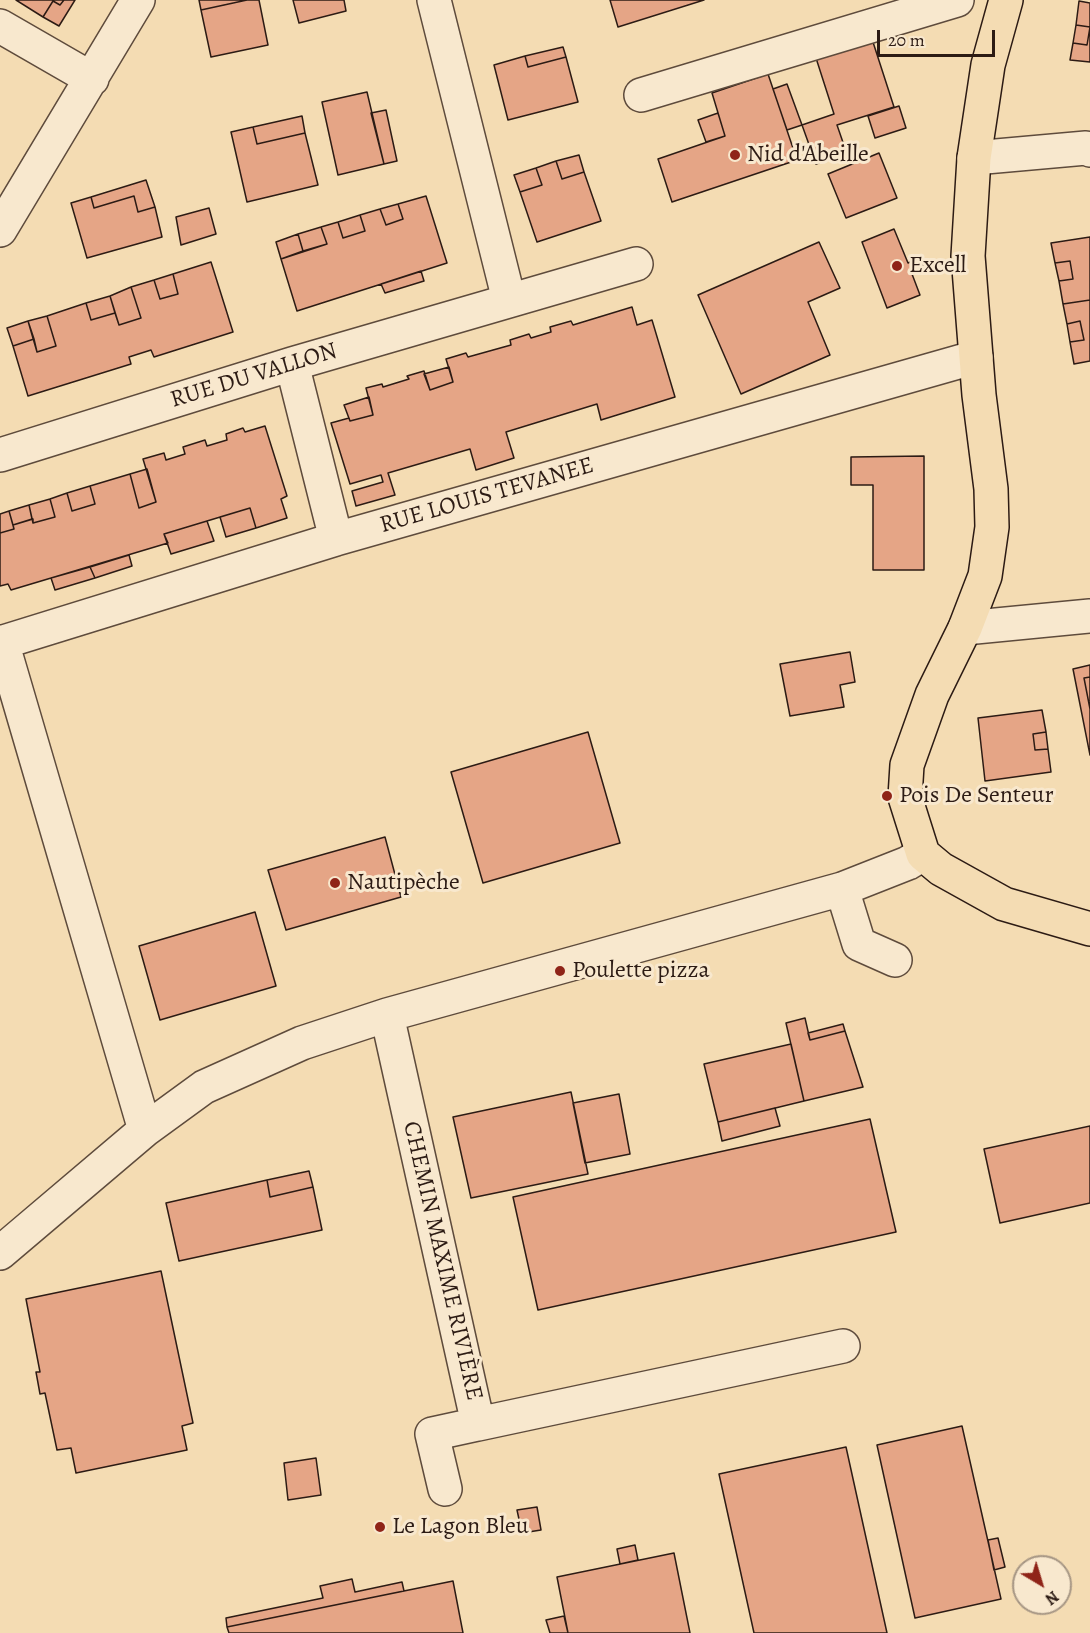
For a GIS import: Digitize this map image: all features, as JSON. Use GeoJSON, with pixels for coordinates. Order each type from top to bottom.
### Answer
{"type":"FeatureCollection","features":[{"type":"Feature","properties":{"kind":"main road"},"geometry":{"type":"LineString","coordinates":[[1006,0],[988,65],[974,158],[968,256],[976,357],[991,489],[992,527],[985,576],[965,628],[932,695],[906,765],[904,797],[923,854],[941,869],[1004,904],[1090,929]]}},
{"type":"Feature","properties":{"kind":"street"},"geometry":{"type":"LineString","coordinates":[[0,230],[138,0]]}},
{"type":"Feature","properties":{"kind":"street"},"geometry":{"type":"LineString","coordinates":[[434,0],[509,300]]}},
{"type":"Feature","properties":{"kind":"street"},"geometry":{"type":"LineString","coordinates":[[641,95],[957,0]]}},
{"type":"Feature","properties":{"kind":"street"},"geometry":{"type":"LineString","coordinates":[[0,26],[92,79]]}},
{"type":"Feature","properties":{"kind":"street"},"geometry":{"type":"LineString","coordinates":[[974,158],[1086,148],[1090,150]]}},
{"type":"Feature","properties":{"kind":"street","name":"RUE DU VALLON"},"geometry":{"type":"LineString","coordinates":[[0,455],[292,364],[636,264]]}},
{"type":"Feature","properties":{"kind":"street","name":"RUE LOUIS TEVANEE"},"geometry":{"type":"LineString","coordinates":[[1,642],[336,539],[976,357]]}},
{"type":"Feature","properties":{"kind":"street"},"geometry":{"type":"LineString","coordinates":[[292,364],[336,539]]}},
{"type":"Feature","properties":{"kind":"street"},"geometry":{"type":"LineString","coordinates":[[965,628],[1090,616]]}},
{"type":"Feature","properties":{"kind":"street"},"geometry":{"type":"LineString","coordinates":[[1,642],[145,1130]]}},
{"type":"Feature","properties":{"kind":"street"},"geometry":{"type":"LineString","coordinates":[[0,1253],[145,1130],[204,1087],[302,1043],[387,1015],[842,889],[908,863],[923,854]]}},
{"type":"Feature","properties":{"kind":"street"},"geometry":{"type":"LineString","coordinates":[[842,889],[859,944],[895,960]]}},
{"type":"Feature","properties":{"kind":"street","name":"CHEMIN MAXIME RIVIÈRE"},"geometry":{"type":"LineString","coordinates":[[387,1015],[478,1424],[843,1346]]}},
{"type":"Feature","properties":{"kind":"street"},"geometry":{"type":"LineString","coordinates":[[445,1490],[432,1434],[478,1424]]}},
{"type":"Feature","properties":{"kind":"building"},"geometry":{"type":"Polygon","coordinates":[[[16,0],[64,0],[60,5],[53,1],[43,17],[16,0]]]}},
{"type":"Feature","properties":{"kind":"building"},"geometry":{"type":"Polygon","coordinates":[[[64,0],[75,0],[59,26],[43,17],[53,1],[60,5],[64,0]]]}},
{"type":"Feature","properties":{"kind":"building"},"geometry":{"type":"Polygon","coordinates":[[[199,0],[247,0],[201,10],[199,0]]]}},
{"type":"Feature","properties":{"kind":"building"},"geometry":{"type":"Polygon","coordinates":[[[247,0],[259,0],[268,45],[211,57],[201,10],[247,0]]]}},
{"type":"Feature","properties":{"kind":"building"},"geometry":{"type":"Polygon","coordinates":[[[293,0],[344,0],[346,11],[299,23],[293,0]]]}},
{"type":"Feature","properties":{"kind":"building"},"geometry":{"type":"Polygon","coordinates":[[[610,0],[704,0],[618,27],[610,0]]]}},
{"type":"Feature","properties":{"kind":"building"},"geometry":{"type":"Polygon","coordinates":[[[1079,1],[1090,3],[1090,27],[1076,25],[1079,1]]]}},
{"type":"Feature","properties":{"kind":"building"},"geometry":{"type":"Polygon","coordinates":[[[1076,25],[1090,27],[1087,45],[1073,43],[1076,25]]]}},
{"type":"Feature","properties":{"kind":"building"},"geometry":{"type":"Polygon","coordinates":[[[1090,27],[1090,62],[1070,60],[1073,43],[1087,45],[1090,27]]]}},
{"type":"Feature","properties":{"kind":"building"},"geometry":{"type":"Polygon","coordinates":[[[872,39],[894,107],[837,125],[847,154],[816,164],[802,125],[834,114],[816,58],[872,39]]]}},
{"type":"Feature","properties":{"kind":"building"},"geometry":{"type":"Polygon","coordinates":[[[563,47],[566,57],[528,67],[525,56],[563,47]]]}},
{"type":"Feature","properties":{"kind":"building"},"geometry":{"type":"Polygon","coordinates":[[[525,56],[528,67],[566,57],[578,102],[508,120],[494,65],[525,56]]]}},
{"type":"Feature","properties":{"kind":"building"},"geometry":{"type":"Polygon","coordinates":[[[768,74],[797,160],[672,202],[658,159],[725,136],[712,93],[768,74]]]}},
{"type":"Feature","properties":{"kind":"building"},"geometry":{"type":"Polygon","coordinates":[[[787,84],[802,125],[787,130],[773,89],[787,84]]]}},
{"type":"Feature","properties":{"kind":"building"},"geometry":{"type":"Polygon","coordinates":[[[367,92],[384,164],[338,175],[322,102],[367,92]]]}},
{"type":"Feature","properties":{"kind":"building"},"geometry":{"type":"Polygon","coordinates":[[[899,106],[906,128],[875,138],[868,116],[899,106]]]}},
{"type":"Feature","properties":{"kind":"building"},"geometry":{"type":"Polygon","coordinates":[[[386,110],[397,161],[384,164],[371,113],[386,110]]]}},
{"type":"Feature","properties":{"kind":"building"},"geometry":{"type":"Polygon","coordinates":[[[718,113],[725,136],[706,142],[698,120],[718,113]]]}},
{"type":"Feature","properties":{"kind":"building"},"geometry":{"type":"Polygon","coordinates":[[[302,116],[305,133],[257,144],[253,127],[302,116]]]}},
{"type":"Feature","properties":{"kind":"building"},"geometry":{"type":"Polygon","coordinates":[[[253,127],[257,144],[305,133],[318,185],[247,202],[231,132],[253,127]]]}},
{"type":"Feature","properties":{"kind":"building"},"geometry":{"type":"Polygon","coordinates":[[[879,153],[897,198],[846,218],[828,174],[879,153]]]}},
{"type":"Feature","properties":{"kind":"building"},"geometry":{"type":"Polygon","coordinates":[[[579,155],[584,172],[562,179],[556,161],[579,155]]]}},
{"type":"Feature","properties":{"kind":"building"},"geometry":{"type":"Polygon","coordinates":[[[556,161],[562,179],[584,172],[601,221],[537,242],[520,192],[542,185],[536,168],[556,161]]]}},
{"type":"Feature","properties":{"kind":"building"},"geometry":{"type":"Polygon","coordinates":[[[536,168],[542,185],[520,192],[514,175],[536,168]]]}},
{"type":"Feature","properties":{"kind":"building"},"geometry":{"type":"Polygon","coordinates":[[[146,180],[155,207],[138,212],[134,196],[94,208],[91,197],[146,180]]]}},
{"type":"Feature","properties":{"kind":"building"},"geometry":{"type":"Polygon","coordinates":[[[134,196],[138,212],[155,207],[162,237],[87,258],[71,203],[91,197],[94,208],[134,196]]]}},
{"type":"Feature","properties":{"kind":"building"},"geometry":{"type":"Polygon","coordinates":[[[426,196],[447,263],[297,311],[281,259],[327,244],[321,227],[338,222],[343,238],[365,231],[360,215],[380,209],[386,225],[403,219],[398,204],[426,196]]]}},
{"type":"Feature","properties":{"kind":"building"},"geometry":{"type":"Polygon","coordinates":[[[398,204],[403,219],[386,225],[380,209],[398,204]]]}},
{"type":"Feature","properties":{"kind":"building"},"geometry":{"type":"Polygon","coordinates":[[[209,208],[216,234],[181,245],[176,217],[209,208]]]}},
{"type":"Feature","properties":{"kind":"building"},"geometry":{"type":"Polygon","coordinates":[[[360,215],[365,231],[343,238],[338,222],[360,215]]]}},
{"type":"Feature","properties":{"kind":"building"},"geometry":{"type":"Polygon","coordinates":[[[321,227],[327,244],[303,251],[298,234],[321,227]]]}},
{"type":"Feature","properties":{"kind":"building","name":"Excell"},"geometry":{"type":"Polygon","coordinates":[[[894,229],[908,263],[920,258],[924,269],[912,274],[920,295],[887,308],[862,242],[894,229]]]}},
{"type":"Feature","properties":{"kind":"building"},"geometry":{"type":"Polygon","coordinates":[[[298,234],[303,251],[281,259],[276,242],[298,234]]]}},
{"type":"Feature","properties":{"kind":"building"},"geometry":{"type":"Polygon","coordinates":[[[1090,237],[1090,300],[1063,304],[1059,281],[1073,279],[1070,261],[1055,263],[1051,243],[1090,237]]]}},
{"type":"Feature","properties":{"kind":"building"},"geometry":{"type":"Polygon","coordinates":[[[819,242],[840,288],[808,302],[830,355],[741,394],[698,295],[819,242]]]}},
{"type":"Feature","properties":{"kind":"building"},"geometry":{"type":"Polygon","coordinates":[[[1070,261],[1073,279],[1059,281],[1055,263],[1070,261]]]}},
{"type":"Feature","properties":{"kind":"building"},"geometry":{"type":"Polygon","coordinates":[[[211,262],[233,332],[154,357],[151,350],[129,357],[131,364],[28,396],[13,346],[34,339],[37,352],[56,346],[47,316],[86,303],[91,320],[115,313],[119,325],[141,318],[131,287],[154,280],[160,299],[178,294],[173,274],[211,262]]]}},
{"type":"Feature","properties":{"kind":"building"},"geometry":{"type":"Polygon","coordinates":[[[421,271],[424,281],[385,293],[381,284],[421,271]]]}},
{"type":"Feature","properties":{"kind":"building"},"geometry":{"type":"Polygon","coordinates":[[[173,274],[178,294],[160,299],[154,280],[173,274]]]}},
{"type":"Feature","properties":{"kind":"building"},"geometry":{"type":"Polygon","coordinates":[[[131,287],[141,318],[119,325],[110,296],[131,287]]]}},
{"type":"Feature","properties":{"kind":"building"},"geometry":{"type":"Polygon","coordinates":[[[110,296],[115,313],[91,320],[86,303],[110,296]]]}},
{"type":"Feature","properties":{"kind":"building"},"geometry":{"type":"Polygon","coordinates":[[[1090,300],[1090,361],[1074,364],[1070,342],[1084,340],[1080,321],[1067,324],[1063,304],[1090,300]]]}},
{"type":"Feature","properties":{"kind":"building"},"geometry":{"type":"Polygon","coordinates":[[[632,307],[637,325],[652,320],[675,397],[601,420],[597,404],[506,432],[514,458],[476,470],[470,449],[388,473],[395,495],[356,506],[352,491],[383,482],[381,475],[350,484],[331,423],[373,415],[366,388],[382,384],[383,387],[409,379],[407,376],[424,371],[430,390],[453,382],[446,359],[466,353],[468,357],[511,345],[510,340],[529,334],[531,338],[551,332],[550,327],[571,321],[573,325],[632,307]]]}},
{"type":"Feature","properties":{"kind":"building"},"geometry":{"type":"Polygon","coordinates":[[[47,316],[56,346],[37,352],[28,321],[47,316]]]}},
{"type":"Feature","properties":{"kind":"building"},"geometry":{"type":"Polygon","coordinates":[[[28,321],[34,339],[13,346],[7,328],[28,321]]]}},
{"type":"Feature","properties":{"kind":"building"},"geometry":{"type":"Polygon","coordinates":[[[1080,321],[1084,340],[1070,342],[1067,324],[1080,321]]]}},
{"type":"Feature","properties":{"kind":"building"},"geometry":{"type":"Polygon","coordinates":[[[449,367],[453,382],[430,390],[424,374],[449,367]]]}},
{"type":"Feature","properties":{"kind":"building"},"geometry":{"type":"Polygon","coordinates":[[[369,397],[373,415],[350,421],[344,405],[369,397]]]}},
{"type":"Feature","properties":{"kind":"building"},"geometry":{"type":"Polygon","coordinates":[[[265,426],[287,496],[281,499],[287,518],[256,528],[250,508],[164,534],[168,543],[11,590],[8,584],[0,586],[0,533],[14,529],[13,525],[33,519],[33,523],[55,517],[50,499],[67,493],[72,511],[95,504],[90,486],[130,474],[139,508],[156,502],[143,459],[164,453],[166,460],[185,454],[183,447],[205,440],[207,446],[227,440],[226,434],[243,428],[245,432],[265,426]]]}},
{"type":"Feature","properties":{"kind":"building"},"geometry":{"type":"Polygon","coordinates":[[[924,456],[924,570],[873,570],[873,485],[851,485],[851,457],[924,456]]]}},
{"type":"Feature","properties":{"kind":"building"},"geometry":{"type":"Polygon","coordinates":[[[147,469],[156,502],[139,508],[130,474],[147,469]]]}},
{"type":"Feature","properties":{"kind":"building"},"geometry":{"type":"Polygon","coordinates":[[[90,486],[95,504],[72,511],[67,493],[90,486]]]}},
{"type":"Feature","properties":{"kind":"building"},"geometry":{"type":"Polygon","coordinates":[[[50,499],[55,517],[33,523],[29,505],[50,499]]]}},
{"type":"Feature","properties":{"kind":"building"},"geometry":{"type":"Polygon","coordinates":[[[29,505],[32,519],[13,525],[9,511],[29,505]]]}},
{"type":"Feature","properties":{"kind":"building"},"geometry":{"type":"Polygon","coordinates":[[[250,508],[256,528],[226,537],[220,517],[250,508]]]}},
{"type":"Feature","properties":{"kind":"building"},"geometry":{"type":"Polygon","coordinates":[[[9,511],[14,529],[0,533],[0,514],[9,511]]]}},
{"type":"Feature","properties":{"kind":"building"},"geometry":{"type":"Polygon","coordinates":[[[207,521],[214,541],[171,554],[164,534],[207,521]]]}},
{"type":"Feature","properties":{"kind":"building"},"geometry":{"type":"Polygon","coordinates":[[[129,555],[132,566],[95,578],[90,567],[129,555]]]}},
{"type":"Feature","properties":{"kind":"building"},"geometry":{"type":"Polygon","coordinates":[[[90,567],[95,578],[55,590],[51,578],[90,567]]]}},
{"type":"Feature","properties":{"kind":"building"},"geometry":{"type":"Polygon","coordinates":[[[850,652],[855,682],[840,685],[844,707],[790,716],[780,664],[850,652]]]}},
{"type":"Feature","properties":{"kind":"building"},"geometry":{"type":"Polygon","coordinates":[[[1090,665],[1090,677],[1084,678],[1090,709],[1090,755],[1073,669],[1090,665]]]}},
{"type":"Feature","properties":{"kind":"building"},"geometry":{"type":"Polygon","coordinates":[[[1090,677],[1090,709],[1084,678],[1090,677]]]}},
{"type":"Feature","properties":{"kind":"building"},"geometry":{"type":"Polygon","coordinates":[[[1042,710],[1046,732],[1033,734],[1035,750],[1048,749],[1051,772],[985,781],[978,718],[1042,710]]]}},
{"type":"Feature","properties":{"kind":"building"},"geometry":{"type":"Polygon","coordinates":[[[588,732],[620,843],[483,883],[451,772],[588,732]]]}},
{"type":"Feature","properties":{"kind":"building"},"geometry":{"type":"Polygon","coordinates":[[[1046,732],[1048,749],[1035,750],[1033,734],[1046,732]]]}},
{"type":"Feature","properties":{"kind":"building","name":"Nautipèche"},"geometry":{"type":"Polygon","coordinates":[[[385,837],[401,897],[286,930],[268,870],[385,837]]]}},
{"type":"Feature","properties":{"kind":"building"},"geometry":{"type":"Polygon","coordinates":[[[255,912],[276,986],[160,1020],[139,946],[255,912]]]}},
{"type":"Feature","properties":{"kind":"building"},"geometry":{"type":"Polygon","coordinates":[[[805,1018],[810,1040],[845,1031],[863,1087],[804,1101],[786,1023],[805,1018]]]}},
{"type":"Feature","properties":{"kind":"building"},"geometry":{"type":"Polygon","coordinates":[[[843,1024],[845,1031],[810,1040],[808,1033],[843,1024]]]}},
{"type":"Feature","properties":{"kind":"building"},"geometry":{"type":"Polygon","coordinates":[[[791,1044],[804,1101],[718,1122],[704,1064],[791,1044]]]}},
{"type":"Feature","properties":{"kind":"building"},"geometry":{"type":"Polygon","coordinates":[[[571,1092],[588,1174],[471,1198],[453,1117],[571,1092]]]}},
{"type":"Feature","properties":{"kind":"building"},"geometry":{"type":"Polygon","coordinates":[[[619,1094],[630,1154],[585,1163],[573,1103],[619,1094]]]}},
{"type":"Feature","properties":{"kind":"building"},"geometry":{"type":"Polygon","coordinates":[[[775,1108],[780,1126],[722,1141],[718,1122],[775,1108]]]}},
{"type":"Feature","properties":{"kind":"building"},"geometry":{"type":"Polygon","coordinates":[[[870,1119],[896,1232],[538,1310],[513,1197],[870,1119]]]}},
{"type":"Feature","properties":{"kind":"building"},"geometry":{"type":"Polygon","coordinates":[[[1090,1126],[1090,1203],[1000,1223],[984,1149],[1090,1126]]]}},
{"type":"Feature","properties":{"kind":"building"},"geometry":{"type":"Polygon","coordinates":[[[309,1171],[313,1187],[270,1197],[267,1180],[309,1171]]]}},
{"type":"Feature","properties":{"kind":"building"},"geometry":{"type":"Polygon","coordinates":[[[267,1180],[270,1197],[313,1187],[322,1230],[179,1261],[166,1203],[267,1180]]]}},
{"type":"Feature","properties":{"kind":"building"},"geometry":{"type":"Polygon","coordinates":[[[161,1271],[193,1423],[182,1426],[187,1450],[76,1473],[71,1448],[57,1450],[45,1393],[40,1394],[36,1372],[40,1372],[26,1299],[161,1271]]]}},
{"type":"Feature","properties":{"kind":"building"},"geometry":{"type":"Polygon","coordinates":[[[962,1426],[1001,1599],[915,1618],[877,1445],[962,1426]]]}},
{"type":"Feature","properties":{"kind":"building"},"geometry":{"type":"Polygon","coordinates":[[[846,1447],[887,1633],[754,1633],[719,1474],[846,1447]]]}},
{"type":"Feature","properties":{"kind":"building"},"geometry":{"type":"Polygon","coordinates":[[[316,1458],[321,1495],[288,1500],[284,1463],[316,1458]]]}},
{"type":"Feature","properties":{"kind":"building"},"geometry":{"type":"Polygon","coordinates":[[[537,1507],[541,1530],[522,1533],[517,1510],[537,1507]]]}},
{"type":"Feature","properties":{"kind":"building"},"geometry":{"type":"Polygon","coordinates":[[[998,1538],[1005,1567],[994,1570],[988,1540],[998,1538]]]}},
{"type":"Feature","properties":{"kind":"building"},"geometry":{"type":"Polygon","coordinates":[[[635,1545],[638,1560],[620,1564],[617,1549],[635,1545]]]}},
{"type":"Feature","properties":{"kind":"building"},"geometry":{"type":"Polygon","coordinates":[[[674,1553],[690,1633],[568,1633],[557,1577],[674,1553]]]}},
{"type":"Feature","properties":{"kind":"building"},"geometry":{"type":"Polygon","coordinates":[[[352,1579],[355,1592],[402,1582],[404,1591],[227,1627],[226,1618],[323,1598],[320,1586],[352,1579]]]}},
{"type":"Feature","properties":{"kind":"building"},"geometry":{"type":"Polygon","coordinates":[[[453,1581],[463,1633],[229,1633],[227,1627],[453,1581]]]}},
{"type":"Feature","properties":{"kind":"building"},"geometry":{"type":"Polygon","coordinates":[[[564,1616],[568,1633],[550,1633],[546,1620],[564,1616]]]}},
{"type":"Feature","properties":{"kind":"place","name":"Nid d'Abeille"},"geometry":{"type":"Point","coordinates":[735,155]}},
{"type":"Feature","properties":{"kind":"place","name":"Excell"},"geometry":{"type":"Point","coordinates":[897,266]}},
{"type":"Feature","properties":{"kind":"place","name":"Pois De Senteur"},"geometry":{"type":"Point","coordinates":[887,796]}},
{"type":"Feature","properties":{"kind":"place","name":"Nautipèche"},"geometry":{"type":"Point","coordinates":[335,883]}},
{"type":"Feature","properties":{"kind":"place","name":"Poulette pizza"},"geometry":{"type":"Point","coordinates":[560,971]}},
{"type":"Feature","properties":{"kind":"place","name":"Le Lagon Bleu"},"geometry":{"type":"Point","coordinates":[380,1527]}}]}
